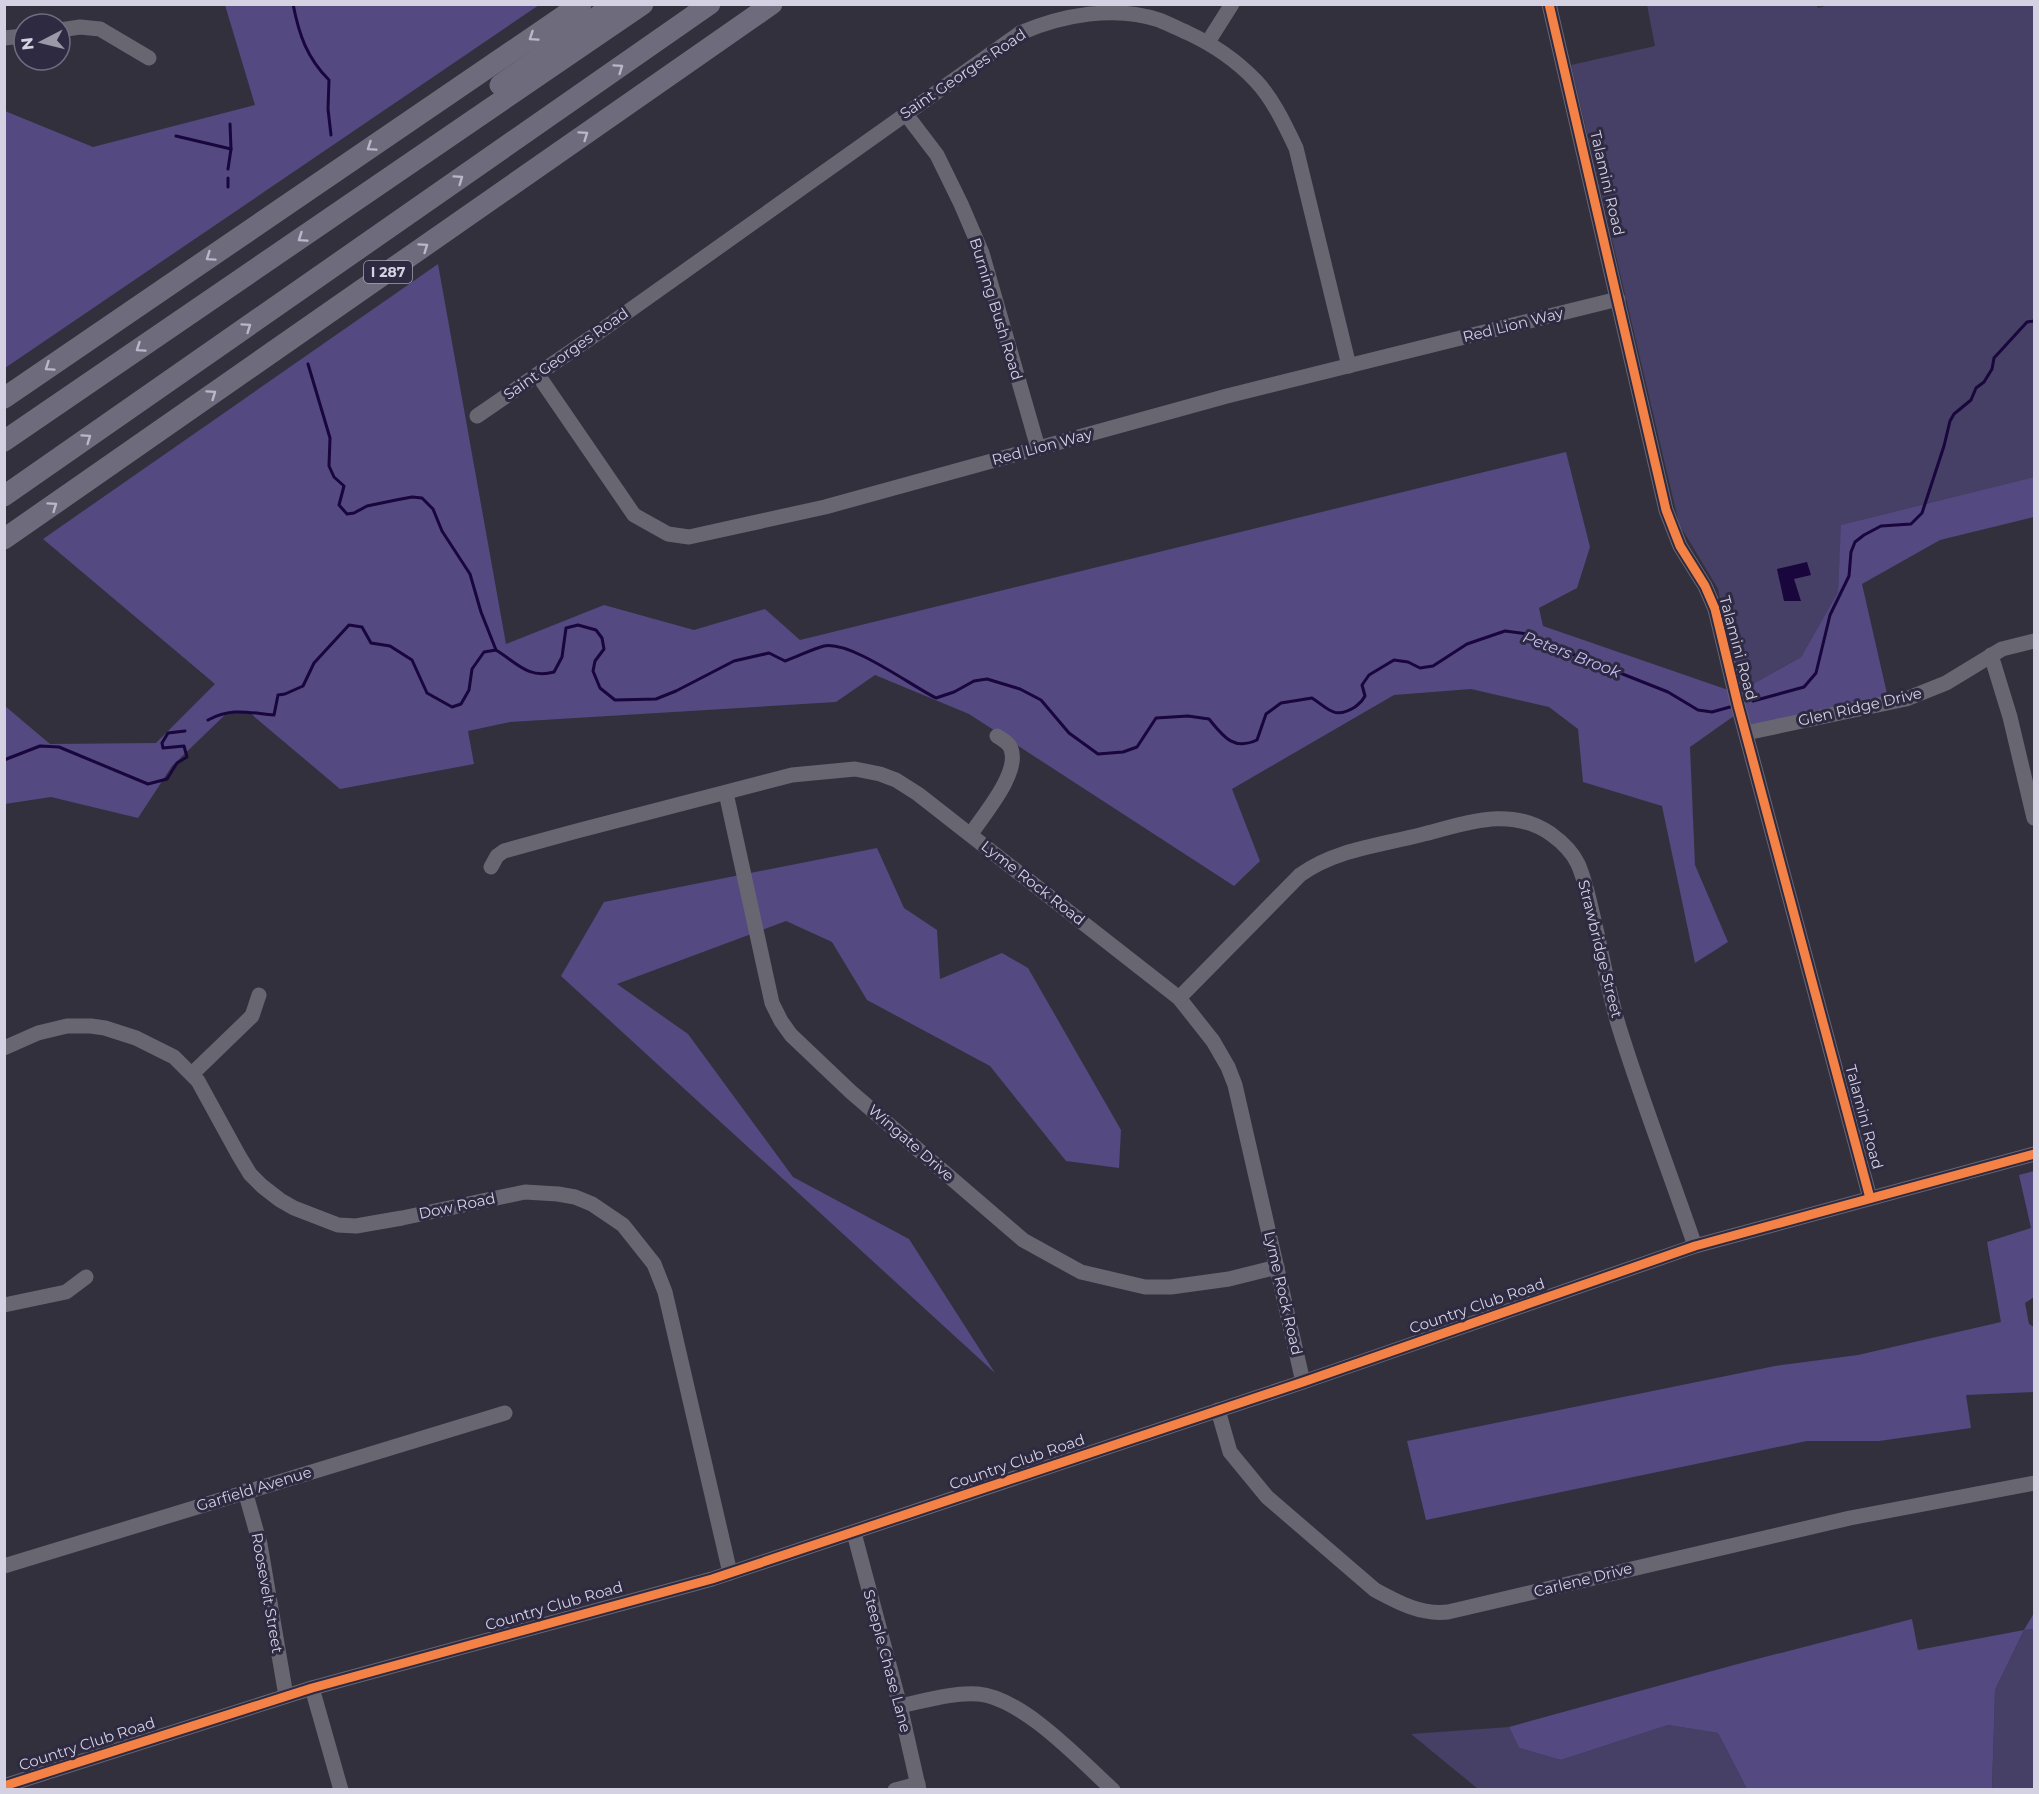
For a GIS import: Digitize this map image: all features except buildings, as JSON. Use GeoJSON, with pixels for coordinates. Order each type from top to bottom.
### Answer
{"type":"FeatureCollection","features":[{"type":"Feature","properties":{"kind":"highway"},"geometry":{"type":"LineString","coordinates":[[4,398],[581,4]]}},
{"type":"Feature","properties":{"kind":"highway"},"geometry":{"type":"LineString","coordinates":[[350,205],[463,111],[615,4]]}},
{"type":"Feature","properties":{"kind":"highway"},"geometry":{"type":"LineString","coordinates":[[4,441],[643,4]]}},
{"type":"Feature","properties":{"kind":"highway","name":"I 287"},"geometry":{"type":"LineString","coordinates":[[4,496],[710,4]]}},
{"type":"Feature","properties":{"kind":"highway","name":"I 287"},"geometry":{"type":"LineString","coordinates":[[4,539],[772,4]]}},
{"type":"Feature","properties":{"kind":"street"},"geometry":{"type":"LineString","coordinates":[[1208,42],[1232,4]]}},
{"type":"Feature","properties":{"kind":"street","name":"Talamini Road"},"geometry":{"type":"LineString","coordinates":[[1549,4],[1666,510],[1680,546],[1706,586],[1715,609],[1746,734],[1870,1198]]}},
{"type":"Feature","properties":{"kind":"street","name":"Saint Georges Road"},"geometry":{"type":"LineString","coordinates":[[477,416],[1020,33],[1042,23],[1063,18],[1105,13],[1138,15],[1159,20],[1208,42],[1228,56],[1257,82],[1283,120],[1296,148],[1349,366]]}},
{"type":"Feature","properties":{"kind":"street"},"geometry":{"type":"LineString","coordinates":[[72,28],[100,29],[149,58]]}},
{"type":"Feature","properties":{"kind":"street","name":"Burning Bush Road"},"geometry":{"type":"LineString","coordinates":[[905,113],[937,155],[976,237],[1038,448]]}},
{"type":"Feature","properties":{"kind":"street","name":"Red Lion Way"},"geometry":{"type":"LineString","coordinates":[[538,375],[634,515],[668,534],[689,537],[825,507],[1227,396],[1618,299]]}},
{"type":"Feature","properties":{"kind":"street","name":"Glen Ridge Drive"},"geometry":{"type":"LineString","coordinates":[[1746,734],[1906,699],[1946,683],[2002,649],[2034,641]]}},
{"type":"Feature","properties":{"kind":"street"},"geometry":{"type":"LineString","coordinates":[[1991,655],[2010,717],[2034,818]]}},
{"type":"Feature","properties":{"kind":"street"},"geometry":{"type":"LineString","coordinates":[[971,834],[1001,790],[1012,766],[1012,750],[997,736]]}},
{"type":"Feature","properties":{"kind":"street","name":"Lyme Rock Road"},"geometry":{"type":"LineString","coordinates":[[491,867],[497,856],[504,851],[792,776],[855,769],[896,780],[971,834],[1179,998],[1213,1041],[1235,1085],[1303,1382]]}},
{"type":"Feature","properties":{"kind":"street","name":"Wingate Drive"},"geometry":{"type":"LineString","coordinates":[[726,793],[772,1003],[791,1035],[851,1092],[1023,1240],[1081,1272],[1145,1287],[1198,1285],[1277,1267]]}},
{"type":"Feature","properties":{"kind":"street","name":"Strawbridge Street"},"geometry":{"type":"LineString","coordinates":[[1179,998],[1309,868],[1343,854],[1477,821],[1516,818],[1549,832],[1563,842],[1579,866],[1619,1026],[1695,1246]]}},
{"type":"Feature","properties":{"kind":"street"},"geometry":{"type":"LineString","coordinates":[[192,1074],[252,1016],[259,995]]}},
{"type":"Feature","properties":{"kind":"street","name":"Dow Road"},"geometry":{"type":"LineString","coordinates":[[4,1048],[38,1033],[67,1026],[105,1028],[136,1038],[174,1057],[198,1081],[250,1174],[280,1200],[294,1208],[338,1225],[356,1226],[402,1218],[525,1192],[575,1197],[592,1204],[623,1225],[654,1264],[665,1292],[730,1573]]}},
{"type":"Feature","properties":{"kind":"street","name":"Country Club Road"},"geometry":{"type":"LineString","coordinates":[[4,1786],[312,1688],[730,1573],[1303,1382],[1695,1246],[2034,1154]]}},
{"type":"Feature","properties":{"kind":"street"},"geometry":{"type":"LineString","coordinates":[[4,1305],[66,1292],[86,1277]]}},
{"type":"Feature","properties":{"kind":"street","name":"Carlene Drive"},"geometry":{"type":"LineString","coordinates":[[1218,1410],[1230,1452],[1267,1497],[1376,1590],[1396,1602],[1433,1614],[1850,1518],[2034,1483]]}},
{"type":"Feature","properties":{"kind":"street","name":"Garfield Avenue"},"geometry":{"type":"LineString","coordinates":[[4,1566],[505,1413]]}},
{"type":"Feature","properties":{"kind":"street","name":"Roosevelt Street"},"geometry":{"type":"LineString","coordinates":[[245,1491],[260,1544],[286,1696]]}},
{"type":"Feature","properties":{"kind":"street","name":"Steeple Chase Lane"},"geometry":{"type":"LineString","coordinates":[[854,1533],[919,1787]]}},
{"type":"Feature","properties":{"kind":"street"},"geometry":{"type":"LineString","coordinates":[[312,1688],[340,1790]]}},
{"type":"Feature","properties":{"kind":"street"},"geometry":{"type":"LineString","coordinates":[[900,1706],[975,1694],[999,1699],[1029,1716],[1050,1732],[1113,1790]]}},
{"type":"Feature","properties":{"kind":"street"},"geometry":{"type":"LineString","coordinates":[[895,1790],[919,1787]]}},
{"type":"Feature","properties":{"kind":"shaded area"},"geometry":{"type":"Polygon","coordinates":[[[1816,4],[1818,8],[1833,4],[2034,5],[2034,477],[1842,525],[1838,592],[1801,657],[1737,693],[1718,589],[1679,524],[1571,65],[1655,46],[1647,5],[1816,4]]]}},
{"type":"Feature","properties":{"kind":"shaded area"},"geometry":{"type":"Polygon","coordinates":[[[225,5],[539,5],[5,368],[5,111],[93,147],[255,105],[225,5]]]}},
{"type":"Feature","properties":{"kind":"shaded area"},"geometry":{"type":"Polygon","coordinates":[[[438,264],[506,644],[604,605],[694,630],[765,609],[800,640],[1566,452],[1590,547],[1577,588],[1539,608],[1543,626],[1737,693],[1801,657],[1838,592],[1841,525],[2034,477],[2034,517],[1940,540],[1862,584],[1888,698],[1747,736],[1741,711],[1690,747],[1695,865],[1728,942],[1695,963],[1662,806],[1583,782],[1578,729],[1549,707],[1471,689],[1394,695],[1232,789],[1260,861],[1234,886],[969,714],[875,675],[836,702],[510,722],[468,731],[474,764],[340,789],[250,713],[227,713],[172,766],[138,818],[51,797],[5,804],[5,706],[50,744],[156,743],[215,684],[43,539],[438,264]]]}},
{"type":"Feature","properties":{"kind":"shaded area"},"geometry":{"type":"Polygon","coordinates":[[[1807,562],[1811,575],[1794,579],[1801,601],[1784,601],[1777,569],[1807,562]]]}},
{"type":"Feature","properties":{"kind":"shaded area"},"geometry":{"type":"Polygon","coordinates":[[[877,848],[904,908],[937,930],[940,979],[1002,953],[1028,968],[1121,1130],[1119,1168],[1066,1161],[990,1066],[867,1000],[832,942],[786,921],[617,984],[688,1034],[793,1177],[909,1239],[995,1373],[561,976],[604,902],[877,848]]]}},
{"type":"Feature","properties":{"kind":"shaded area"},"geometry":{"type":"Polygon","coordinates":[[[2034,1171],[2034,1297],[2025,1303],[2029,1324],[2034,1327],[2034,1392],[1966,1395],[1971,1428],[1879,1441],[1807,1441],[1426,1520],[1407,1441],[1775,1366],[1858,1355],[2001,1322],[1987,1242],[2031,1228],[2019,1175],[2034,1171]]]}},
{"type":"Feature","properties":{"kind":"shaded area"},"geometry":{"type":"Polygon","coordinates":[[[2034,1613],[2034,1629],[2024,1630],[2034,1613]]]}},
{"type":"Feature","properties":{"kind":"shaded area"},"geometry":{"type":"Polygon","coordinates":[[[1912,1619],[1918,1650],[2024,1630],[1995,1690],[1992,1789],[1747,1789],[1718,1733],[1668,1725],[1561,1760],[1519,1748],[1509,1727],[1912,1619]]]}},
{"type":"Feature","properties":{"kind":"shaded area"},"geometry":{"type":"Polygon","coordinates":[[[2034,1629],[2034,1789],[1992,1790],[1995,1690],[2024,1630],[2034,1629]]]}},
{"type":"Feature","properties":{"kind":"shaded area"},"geometry":{"type":"Polygon","coordinates":[[[1668,1725],[1718,1733],[1747,1789],[1478,1789],[1411,1734],[1509,1727],[1519,1748],[1561,1760],[1668,1725]]]}},
{"type":"Feature","properties":{"kind":"waterway"},"geometry":{"type":"LineString","coordinates":[[293,4],[305,45],[321,72],[329,80],[328,109],[331,135]]}},
{"type":"Feature","properties":{"kind":"waterway"},"geometry":{"type":"LineString","coordinates":[[228,169],[231,149],[230,124]]}},
{"type":"Feature","properties":{"kind":"waterway"},"geometry":{"type":"LineString","coordinates":[[176,136],[231,149]]}},
{"type":"Feature","properties":{"kind":"waterway"},"geometry":{"type":"LineString","coordinates":[[228,178],[228,187]]}},
{"type":"Feature","properties":{"kind":"waterway","name":"Peters Brook"},"geometry":{"type":"LineString","coordinates":[[1753,701],[1804,687],[1816,673],[1830,615],[1849,576],[1851,552],[1855,542],[1881,526],[1911,524],[1922,513],[1954,414],[1971,400],[1976,388],[1984,382],[1992,369],[1994,358],[2027,322],[2034,321]]}},
{"type":"Feature","properties":{"kind":"waterway"},"geometry":{"type":"LineString","coordinates":[[308,364],[330,438],[329,466],[334,477],[344,486],[339,505],[347,514],[367,506],[412,497],[422,498],[433,509],[442,531],[470,574],[481,612],[496,650]]}},
{"type":"Feature","properties":{"kind":"waterway","name":"Peters Brook"},"geometry":{"type":"LineString","coordinates":[[208,720],[233,712],[274,715],[278,695],[303,686],[314,663],[349,625],[362,627],[371,643],[390,646],[412,660],[427,693],[452,707],[461,704],[469,690],[472,669],[484,652],[496,650],[530,672],[545,674],[554,672],[562,657],[566,628],[578,625],[596,630],[602,638],[604,649],[595,661],[593,671],[600,688],[615,700],[656,699],[734,661],[769,653],[785,661],[819,647],[835,646],[880,665],[936,698],[954,692],[974,681],[987,679],[1020,689],[1041,700],[1069,733],[1098,754],[1123,752],[1137,747],[1156,718],[1188,716],[1209,719],[1229,740],[1241,744],[1249,743],[1257,740],[1266,714],[1281,703],[1312,698],[1332,712],[1342,713],[1362,701],[1365,696],[1362,685],[1369,675],[1394,660],[1408,662],[1420,668],[1433,666],[1467,644],[1505,631],[1528,634],[1547,644],[1668,692],[1698,710],[1712,712],[1730,707]]}},
{"type":"Feature","properties":{"kind":"waterway","name":"Peters Brook"},"geometry":{"type":"LineString","coordinates":[[4,760],[40,746],[59,747],[148,784],[167,779],[177,763],[187,757],[184,746],[163,748],[162,743],[168,733],[185,731]]}},
{"type":"Feature","properties":{"kind":"cycle path"},"geometry":{"type":"LineString","coordinates":[[1549,4],[1666,510],[1680,546],[1705,586],[1715,609],[1738,705],[1870,1198]]}},
{"type":"Feature","properties":{"kind":"cycle path"},"geometry":{"type":"LineString","coordinates":[[4,1786],[312,1688],[712,1579],[1303,1382],[1695,1246],[2034,1154]]}}]}
